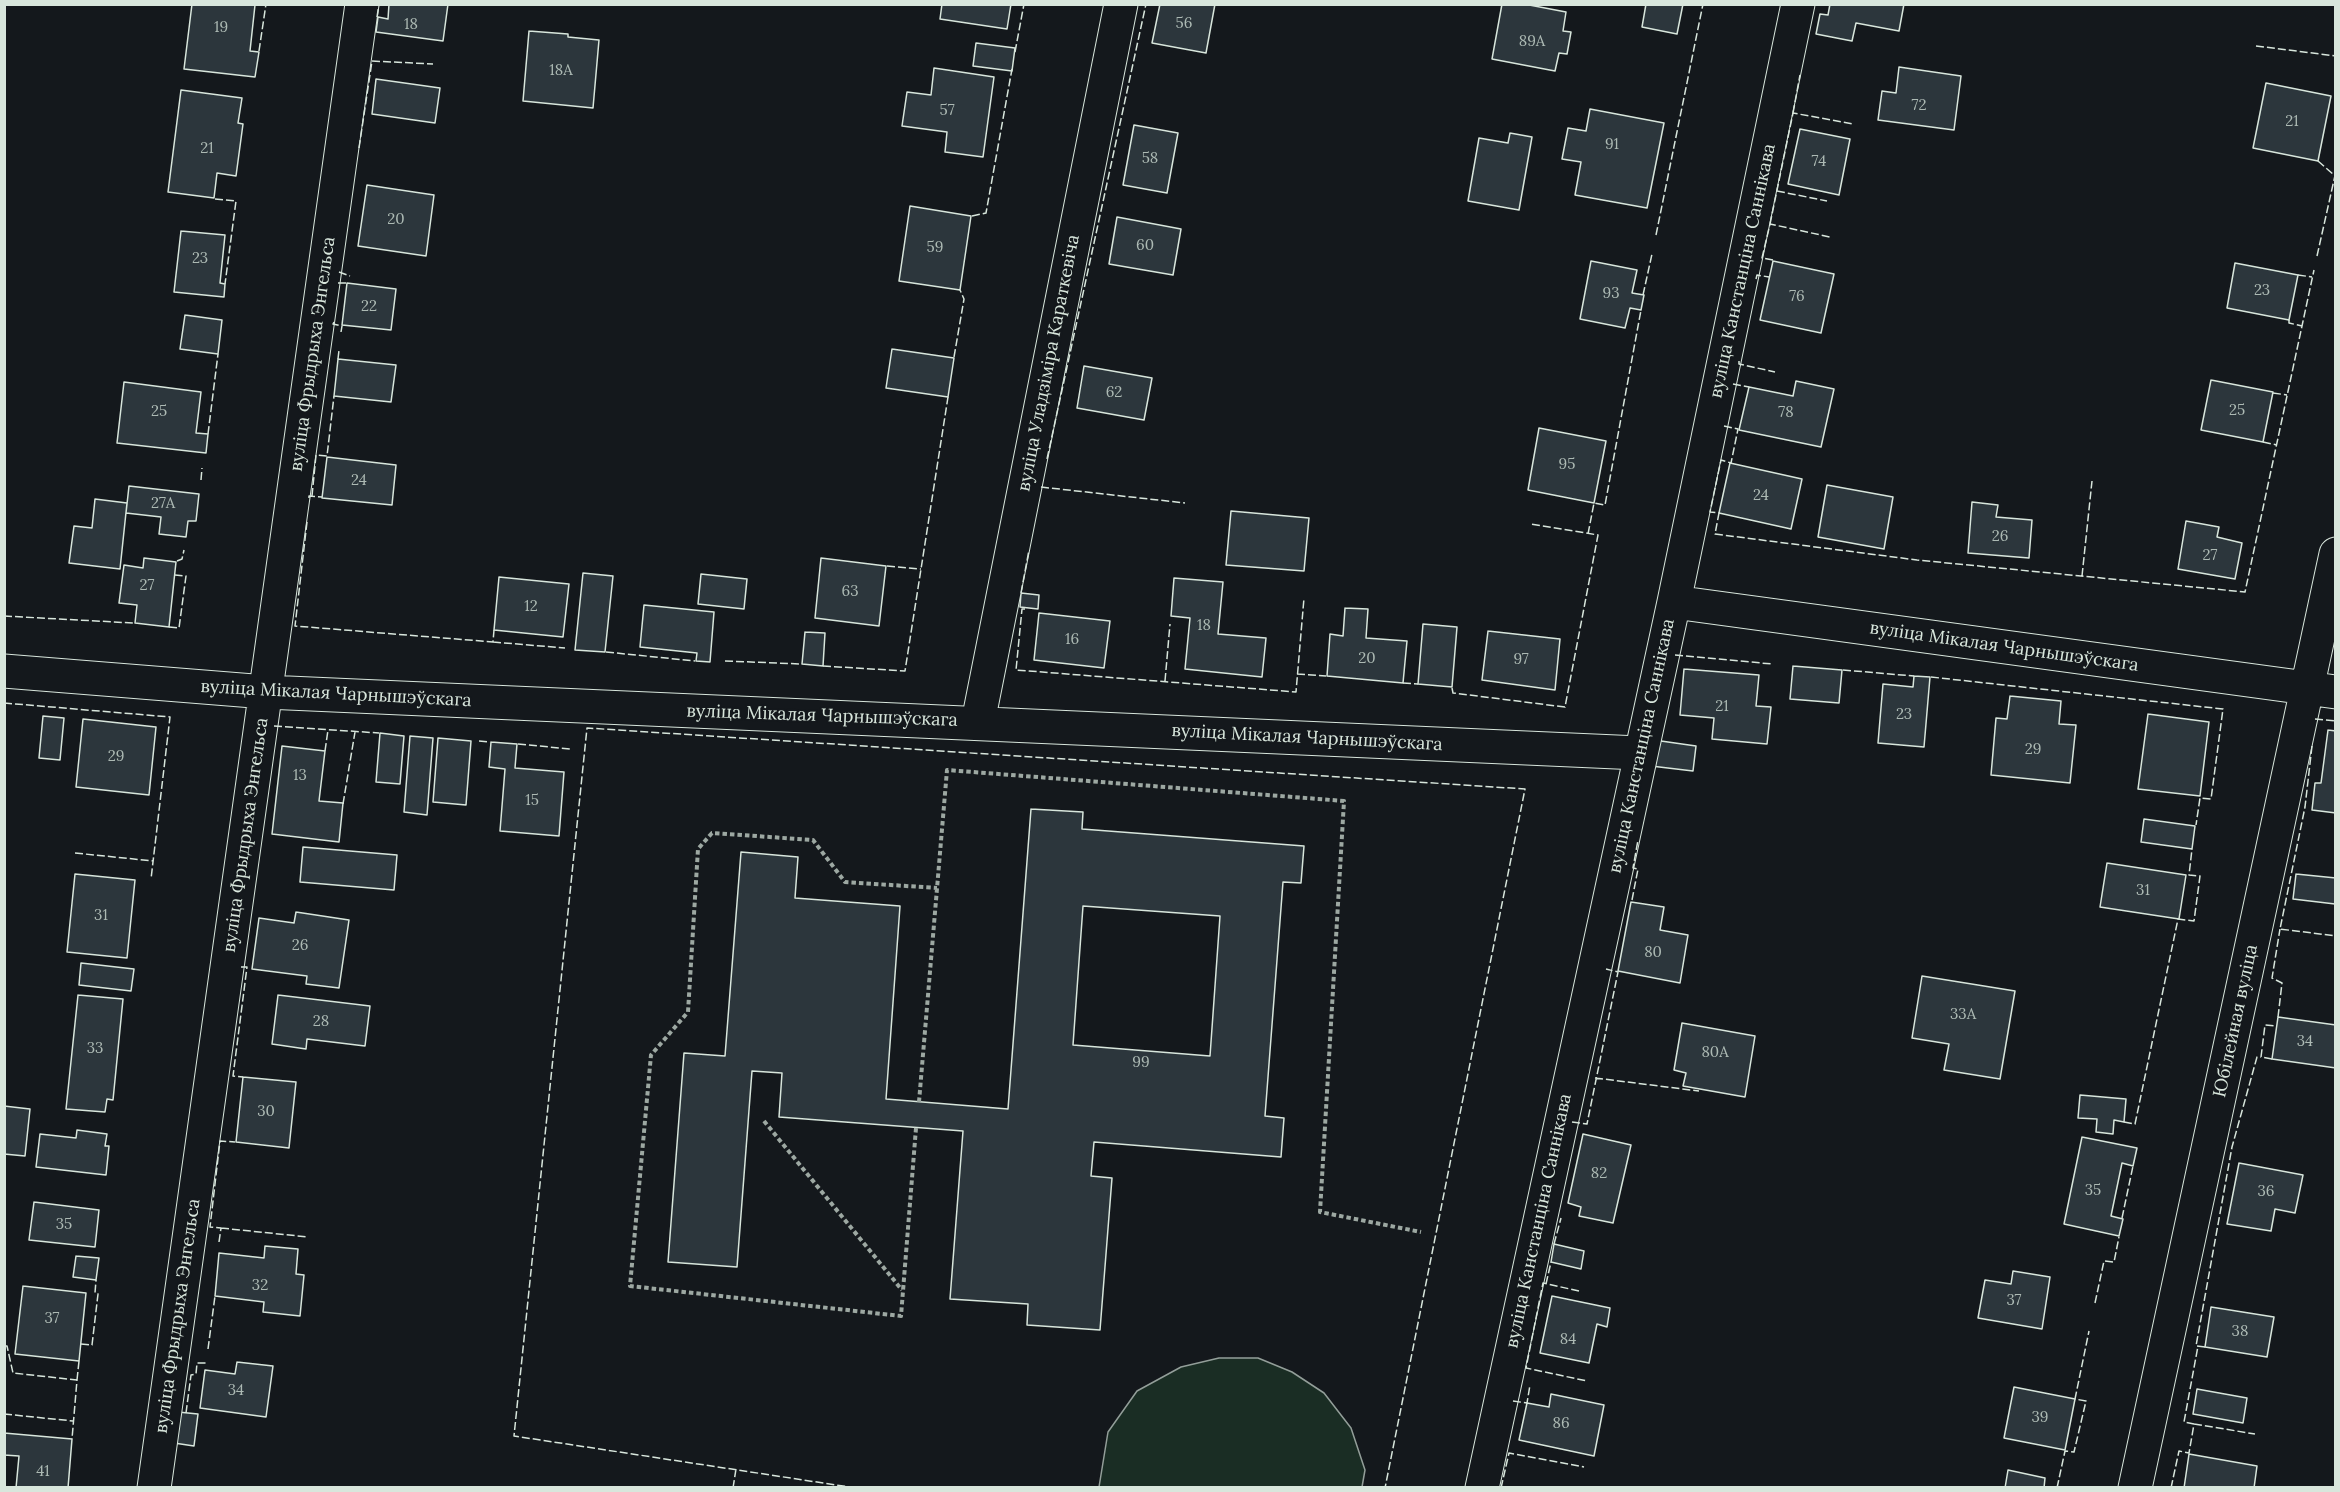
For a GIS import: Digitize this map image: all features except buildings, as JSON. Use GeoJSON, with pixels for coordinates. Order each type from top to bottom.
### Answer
{"type":"FeatureCollection","features":[{"type":"Feature","properties":{"kind":"street","name":"вуліца Фрыдрыха Энгельса"},"geometry":{"type":"LineString","coordinates":[[154,1488],[362,4]]}},
{"type":"Feature","properties":{"kind":"street","name":"вуліца Уладзіміра Караткевіча"},"geometry":{"type":"LineString","coordinates":[[978,722],[1121,4]]}},
{"type":"Feature","properties":{"kind":"street","name":"вуліца Канстанціна Саннікава"},"geometry":{"type":"LineString","coordinates":[[1482,1488],[1639,753],[1674,602],[1798,4]]}},
{"type":"Feature","properties":{"kind":"street","name":"Юбілейная вуліца"},"geometry":{"type":"LineString","coordinates":[[2135,1488],[2322,691],[2336,554]]}},
{"type":"Feature","properties":{"kind":"street","name":"вуліца Мікалая Чарнышэўскага"},"geometry":{"type":"LineString","coordinates":[[1674,602],[2322,691]]}},
{"type":"Feature","properties":{"kind":"street","name":"вуліца Мікалая Чарнышэўскага"},"geometry":{"type":"LineString","coordinates":[[4,671],[266,692],[1639,753]]}},
{"type":"Feature","properties":{"kind":"path"},"geometry":{"type":"LineString","coordinates":[[919,1102],[947,770],[1344,801],[1320,1212],[1421,1232]]}},
{"type":"Feature","properties":{"kind":"path"},"geometry":{"type":"LineString","coordinates":[[916,1128],[901,1316],[630,1286],[651,1055],[688,1012],[698,849],[712,833],[813,840],[845,882],[937,888]]}},
{"type":"Feature","properties":{"kind":"path"},"geometry":{"type":"LineString","coordinates":[[764,1121],[903,1291]]}},
{"type":"Feature","properties":{"kind":"green space"},"geometry":{"type":"Polygon","coordinates":[[[1219,1358],[1258,1358],[1292,1372],[1324,1393],[1351,1428],[1365,1470],[1362,1487],[1099,1487],[1108,1432],[1137,1391],[1181,1367],[1219,1358]]]}},
{"type":"Feature","properties":{"kind":"fence"},"geometry":{"type":"LineString","coordinates":[[259,51],[266,4]]}},
{"type":"Feature","properties":{"kind":"fence"},"geometry":{"type":"LineString","coordinates":[[377,17],[379,4]]}},
{"type":"Feature","properties":{"kind":"fence"},"geometry":{"type":"LineString","coordinates":[[1015,52],[1024,4]]}},
{"type":"Feature","properties":{"kind":"fence"},"geometry":{"type":"LineString","coordinates":[[1047,459],[1146,4]]}},
{"type":"Feature","properties":{"kind":"fence"},"geometry":{"type":"LineString","coordinates":[[1656,235],[1703,4]]}},
{"type":"Feature","properties":{"kind":"fence"},"geometry":{"type":"LineString","coordinates":[[2256,46],[2336,56]]}},
{"type":"Feature","properties":{"kind":"fence"},"geometry":{"type":"LineString","coordinates":[[359,148],[372,61],[433,64]]}},
{"type":"Feature","properties":{"kind":"fence"},"geometry":{"type":"LineString","coordinates":[[972,216],[986,213],[1012,69]]}},
{"type":"Feature","properties":{"kind":"fence"},"geometry":{"type":"LineString","coordinates":[[1793,113],[1800,75]]}},
{"type":"Feature","properties":{"kind":"fence"},"geometry":{"type":"LineString","coordinates":[[1770,224],[1793,113],[1853,124]]}},
{"type":"Feature","properties":{"kind":"fence"},"geometry":{"type":"LineString","coordinates":[[2318,161],[2334,175]]}},
{"type":"Feature","properties":{"kind":"fence"},"geometry":{"type":"LineString","coordinates":[[2317,256],[2336,171]]}},
{"type":"Feature","properties":{"kind":"fence"},"geometry":{"type":"LineString","coordinates":[[1777,191],[1827,201]]}},
{"type":"Feature","properties":{"kind":"fence"},"geometry":{"type":"LineString","coordinates":[[215,199],[236,201],[225,284]]}},
{"type":"Feature","properties":{"kind":"fence"},"geometry":{"type":"LineString","coordinates":[[1773,260],[1762,258],[1770,224],[1830,237]]}},
{"type":"Feature","properties":{"kind":"fence"},"geometry":{"type":"LineString","coordinates":[[1643,295],[1652,254]]}},
{"type":"Feature","properties":{"kind":"fence"},"geometry":{"type":"LineString","coordinates":[[1724,426],[1738,429],[1731,463],[1721,460],[1710,512],[1719,513],[1715,534],[1917,560],[2245,592],[2314,270]]}},
{"type":"Feature","properties":{"kind":"fence"},"geometry":{"type":"LineString","coordinates":[[339,272],[350,276]]}},
{"type":"Feature","properties":{"kind":"fence"},"geometry":{"type":"LineString","coordinates":[[1756,279],[1757,275],[1769,277]]}},
{"type":"Feature","properties":{"kind":"fence"},"geometry":{"type":"LineString","coordinates":[[2298,275],[2312,277]]}},
{"type":"Feature","properties":{"kind":"fence"},"geometry":{"type":"LineString","coordinates":[[338,283],[347,281]]}},
{"type":"Feature","properties":{"kind":"fence"},"geometry":{"type":"LineString","coordinates":[[954,357],[964,299],[960,290]]}},
{"type":"Feature","properties":{"kind":"fence"},"geometry":{"type":"LineString","coordinates":[[1588,534],[1594,503],[1605,505],[1641,310]]}},
{"type":"Feature","properties":{"kind":"fence"},"geometry":{"type":"LineString","coordinates":[[2289,320],[2289,323],[2302,326]]}},
{"type":"Feature","properties":{"kind":"fence"},"geometry":{"type":"LineString","coordinates":[[334,322],[333,324],[342,326],[341,332]]}},
{"type":"Feature","properties":{"kind":"fence"},"geometry":{"type":"LineString","coordinates":[[338,359],[339,350]]}},
{"type":"Feature","properties":{"kind":"fence"},"geometry":{"type":"LineString","coordinates":[[208,434],[218,354]]}},
{"type":"Feature","properties":{"kind":"fence"},"geometry":{"type":"LineString","coordinates":[[1739,361],[1739,364],[1775,372]]}},
{"type":"Feature","properties":{"kind":"fence"},"geometry":{"type":"LineString","coordinates":[[1733,384],[1749,387]]}},
{"type":"Feature","properties":{"kind":"fence"},"geometry":{"type":"LineString","coordinates":[[2273,393],[2287,395]]}},
{"type":"Feature","properties":{"kind":"fence"},"geometry":{"type":"LineString","coordinates":[[312,496],[316,455],[327,456],[334,396]]}},
{"type":"Feature","properties":{"kind":"fence"},"geometry":{"type":"LineString","coordinates":[[823,666],[905,671],[948,397]]}},
{"type":"Feature","properties":{"kind":"fence"},"geometry":{"type":"LineString","coordinates":[[2263,442],[2277,445]]}},
{"type":"Feature","properties":{"kind":"fence"},"geometry":{"type":"LineString","coordinates":[[201,480],[202,468]]}},
{"type":"Feature","properties":{"kind":"fence"},"geometry":{"type":"LineString","coordinates":[[2082,576],[2092,481]]}},
{"type":"Feature","properties":{"kind":"fence"},"geometry":{"type":"LineString","coordinates":[[1041,487],[1185,503]]}},
{"type":"Feature","properties":{"kind":"fence"},"geometry":{"type":"LineString","coordinates":[[309,498],[309,496],[322,497]]}},
{"type":"Feature","properties":{"kind":"fence"},"geometry":{"type":"LineString","coordinates":[[307,522],[295,626],[493,642],[494,630]]}},
{"type":"Feature","properties":{"kind":"fence"},"geometry":{"type":"LineString","coordinates":[[1452,688],[1453,693],[1565,707],[1598,535],[1531,524]]}},
{"type":"Feature","properties":{"kind":"fence"},"geometry":{"type":"LineString","coordinates":[[177,561],[182,559],[184,550]]}},
{"type":"Feature","properties":{"kind":"fence"},"geometry":{"type":"LineString","coordinates":[[1021,593],[1029,550]]}},
{"type":"Feature","properties":{"kind":"fence"},"geometry":{"type":"LineString","coordinates":[[887,566],[921,569]]}},
{"type":"Feature","properties":{"kind":"fence"},"geometry":{"type":"LineString","coordinates":[[169,627],[179,628],[186,576],[175,575]]}},
{"type":"Feature","properties":{"kind":"fence"},"geometry":{"type":"LineString","coordinates":[[1025,609],[1022,609],[1016,670],[1296,692],[1304,598]]}},
{"type":"Feature","properties":{"kind":"fence"},"geometry":{"type":"LineString","coordinates":[[4,616],[133,623]]}},
{"type":"Feature","properties":{"kind":"fence"},"geometry":{"type":"LineString","coordinates":[[1165,681],[1170,624]]}},
{"type":"Feature","properties":{"kind":"fence"},"geometry":{"type":"LineString","coordinates":[[493,642],[565,648]]}},
{"type":"Feature","properties":{"kind":"fence"},"geometry":{"type":"LineString","coordinates":[[606,652],[695,661]]}},
{"type":"Feature","properties":{"kind":"fence"},"geometry":{"type":"LineString","coordinates":[[1675,655],[1772,664]]}},
{"type":"Feature","properties":{"kind":"fence"},"geometry":{"type":"LineString","coordinates":[[725,661],[802,664]]}},
{"type":"Feature","properties":{"kind":"fence"},"geometry":{"type":"LineString","coordinates":[[1843,670],[1914,676]]}},
{"type":"Feature","properties":{"kind":"fence"},"geometry":{"type":"LineString","coordinates":[[1297,674],[1326,676]]}},
{"type":"Feature","properties":{"kind":"fence"},"geometry":{"type":"LineString","coordinates":[[1931,677],[2223,709],[2211,799],[2200,798],[2196,825]]}},
{"type":"Feature","properties":{"kind":"fence"},"geometry":{"type":"LineString","coordinates":[[1403,683],[1418,684]]}},
{"type":"Feature","properties":{"kind":"fence"},"geometry":{"type":"LineString","coordinates":[[4,703],[170,717],[151,879]]}},
{"type":"Feature","properties":{"kind":"fence"},"geometry":{"type":"LineString","coordinates":[[2315,719],[2336,721]]}},
{"type":"Feature","properties":{"kind":"fence"},"geometry":{"type":"LineString","coordinates":[[274,726],[379,733]]}},
{"type":"Feature","properties":{"kind":"fence"},"geometry":{"type":"LineString","coordinates":[[856,1488],[514,1436],[587,728],[1525,789],[1385,1488]]}},
{"type":"Feature","properties":{"kind":"fence"},"geometry":{"type":"LineString","coordinates":[[325,751],[328,730]]}},
{"type":"Feature","properties":{"kind":"fence"},"geometry":{"type":"LineString","coordinates":[[343,804],[355,732]]}},
{"type":"Feature","properties":{"kind":"fence"},"geometry":{"type":"LineString","coordinates":[[479,741],[490,742]]}},
{"type":"Feature","properties":{"kind":"fence"},"geometry":{"type":"LineString","coordinates":[[518,744],[570,749]]}},
{"type":"Feature","properties":{"kind":"fence"},"geometry":{"type":"LineString","coordinates":[[2312,746],[2305,807],[2280,929],[2336,936]]}},
{"type":"Feature","properties":{"kind":"fence"},"geometry":{"type":"LineString","coordinates":[[1632,900],[1638,869],[1633,868],[1638,840]]}},
{"type":"Feature","properties":{"kind":"fence"},"geometry":{"type":"LineString","coordinates":[[2124,1122],[2135,1124],[2178,919],[2194,921],[2200,876],[2189,875],[2192,849]]}},
{"type":"Feature","properties":{"kind":"fence"},"geometry":{"type":"LineString","coordinates":[[75,853],[153,861]]}},
{"type":"Feature","properties":{"kind":"fence"},"geometry":{"type":"LineString","coordinates":[[2278,1017],[2282,983],[2272,978],[2280,929]]}},
{"type":"Feature","properties":{"kind":"fence"},"geometry":{"type":"LineString","coordinates":[[241,967],[247,967],[233,1076],[243,1077]]}},
{"type":"Feature","properties":{"kind":"fence"},"geometry":{"type":"LineString","coordinates":[[1572,1122],[1587,1124],[1618,972],[1606,969]]}},
{"type":"Feature","properties":{"kind":"fence"},"geometry":{"type":"LineString","coordinates":[[2272,1059],[2261,1057],[2265,1025],[2276,1026]]}},
{"type":"Feature","properties":{"kind":"fence"},"geometry":{"type":"LineString","coordinates":[[2205,1347],[2196,1346],[2232,1147],[2257,1057],[2261,1057]]}},
{"type":"Feature","properties":{"kind":"fence"},"geometry":{"type":"LineString","coordinates":[[1595,1078],[1699,1091]]}},
{"type":"Feature","properties":{"kind":"fence"},"geometry":{"type":"LineString","coordinates":[[219,1242],[221,1228],[210,1227],[220,1141],[235,1142]]}},
{"type":"Feature","properties":{"kind":"fence"},"geometry":{"type":"LineString","coordinates":[[2122,1218],[2133,1166]]}},
{"type":"Feature","properties":{"kind":"fence"},"geometry":{"type":"LineString","coordinates":[[1554,1244],[1561,1218]]}},
{"type":"Feature","properties":{"kind":"fence"},"geometry":{"type":"LineString","coordinates":[[221,1228],[308,1237]]}},
{"type":"Feature","properties":{"kind":"fence"},"geometry":{"type":"LineString","coordinates":[[2095,1303],[2104,1261],[2114,1262],[2119,1237]]}},
{"type":"Feature","properties":{"kind":"fence"},"geometry":{"type":"LineString","coordinates":[[1546,1284],[1551,1262]]}},
{"type":"Feature","properties":{"kind":"fence"},"geometry":{"type":"LineString","coordinates":[[81,1344],[92,1345],[98,1294],[95,1293],[96,1280]]}},
{"type":"Feature","properties":{"kind":"fence"},"geometry":{"type":"LineString","coordinates":[[1579,1291],[1543,1283],[1526,1368],[1587,1381]]}},
{"type":"Feature","properties":{"kind":"fence"},"geometry":{"type":"LineString","coordinates":[[208,1349],[215,1296]]}},
{"type":"Feature","properties":{"kind":"fence"},"geometry":{"type":"LineString","coordinates":[[2057,1488],[2065,1451],[2074,1452],[2086,1401],[2075,1399],[2089,1331]]}},
{"type":"Feature","properties":{"kind":"fence"},"geometry":{"type":"LineString","coordinates":[[4,1346],[7,1346],[13,1373],[77,1380],[72,1439]]}},
{"type":"Feature","properties":{"kind":"fence"},"geometry":{"type":"LineString","coordinates":[[2171,1488],[2179,1451],[2189,1453],[2194,1424],[2184,1422],[2198,1346]]}},
{"type":"Feature","properties":{"kind":"fence"},"geometry":{"type":"LineString","coordinates":[[77,1380],[79,1361]]}},
{"type":"Feature","properties":{"kind":"fence"},"geometry":{"type":"LineString","coordinates":[[186,1413],[191,1375],[196,1374],[197,1363],[206,1363]]}},
{"type":"Feature","properties":{"kind":"fence"},"geometry":{"type":"LineString","coordinates":[[1513,1401],[1527,1403],[1530,1385]]}},
{"type":"Feature","properties":{"kind":"fence"},"geometry":{"type":"LineString","coordinates":[[4,1414],[73,1421]]}},
{"type":"Feature","properties":{"kind":"fence"},"geometry":{"type":"LineString","coordinates":[[2194,1424],[2255,1434]]}},
{"type":"Feature","properties":{"kind":"fence"},"geometry":{"type":"LineString","coordinates":[[1501,1488],[1509,1453],[1584,1467]]}},
{"type":"Feature","properties":{"kind":"fence"},"geometry":{"type":"LineString","coordinates":[[733,1488],[736,1469]]}}]}
